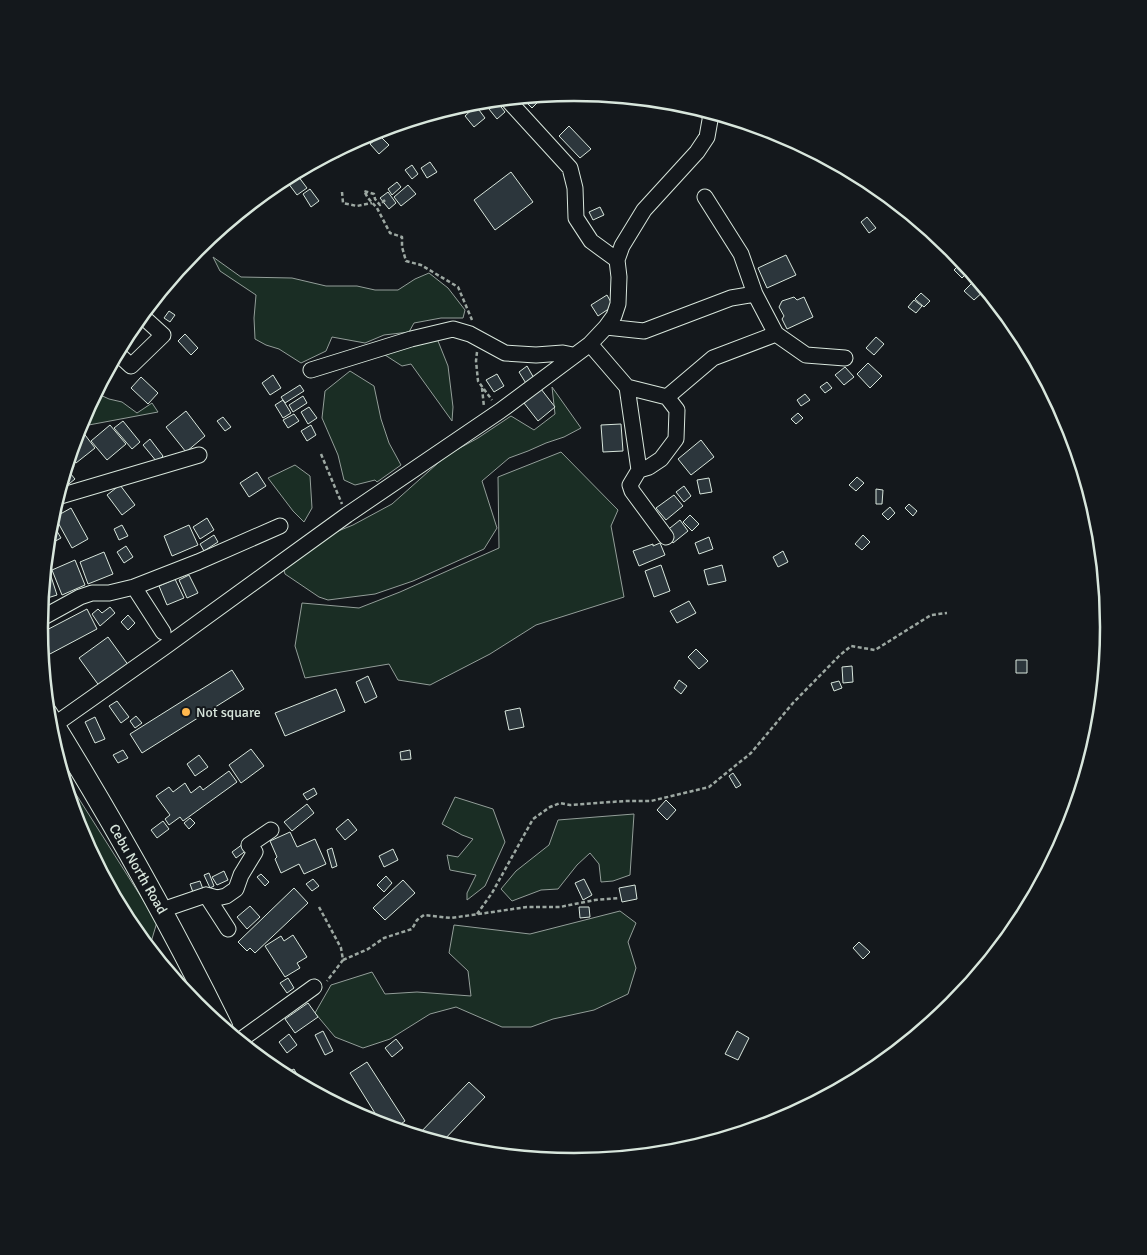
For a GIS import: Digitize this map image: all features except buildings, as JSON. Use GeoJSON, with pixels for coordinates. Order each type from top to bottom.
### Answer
{"type":"FeatureCollection","features":[{"type":"Feature","properties":{"kind":"highway","name":"Cebu North Road"},"geometry":{"type":"LineString","coordinates":[[58,731],[162,910],[212,1009]]}},
{"type":"Feature","properties":{"kind":"street"},"geometry":{"type":"LineString","coordinates":[[513,105],[570,168],[575,188],[576,218],[591,241],[617,260]]}},
{"type":"Feature","properties":{"kind":"street"},"geometry":{"type":"LineString","coordinates":[[56,716],[166,646],[346,515],[590,344],[614,316],[618,304],[619,277],[617,260],[622,246],[644,210],[707,137],[710,119]]}},
{"type":"Feature","properties":{"kind":"street"},"geometry":{"type":"LineString","coordinates":[[704,197],[741,254],[756,294],[776,334],[806,355],[845,358]]}},
{"type":"Feature","properties":{"kind":"street"},"geometry":{"type":"LineString","coordinates":[[606,327],[644,331],[731,298],[756,294]]}},
{"type":"Feature","properties":{"kind":"street"},"geometry":{"type":"LineString","coordinates":[[122,358],[131,366],[163,335],[147,320]]}},
{"type":"Feature","properties":{"kind":"street"},"geometry":{"type":"LineString","coordinates":[[310,370],[411,339],[453,329],[470,334],[505,353],[536,355],[563,353],[574,355]]}},
{"type":"Feature","properties":{"kind":"street"},"geometry":{"type":"LineString","coordinates":[[667,397],[713,358],[776,334]]}},
{"type":"Feature","properties":{"kind":"street"},"geometry":{"type":"LineString","coordinates":[[590,344],[627,387],[639,470],[630,485],[666,537]]}},
{"type":"Feature","properties":{"kind":"street"},"geometry":{"type":"LineString","coordinates":[[627,387],[667,397],[677,410],[676,439],[660,459],[649,467],[639,470]]}},
{"type":"Feature","properties":{"kind":"street"},"geometry":{"type":"LineString","coordinates":[[64,495],[198,455]]}},
{"type":"Feature","properties":{"kind":"street"},"geometry":{"type":"LineString","coordinates":[[48,614],[80,597],[92,593],[109,593],[134,587],[198,562],[280,526]]}},
{"type":"Feature","properties":{"kind":"street"},"geometry":{"type":"LineString","coordinates":[[134,587],[163,632]]}},
{"type":"Feature","properties":{"kind":"street"},"geometry":{"type":"LineString","coordinates":[[162,910],[206,895],[217,898],[226,896],[236,889],[241,875],[255,852],[249,845],[271,830]]}},
{"type":"Feature","properties":{"kind":"street"},"geometry":{"type":"LineString","coordinates":[[206,895],[228,929]]}},
{"type":"Feature","properties":{"kind":"street"},"geometry":{"type":"LineString","coordinates":[[244,1037],[314,986]]}},
{"type":"Feature","properties":{"kind":"path"},"geometry":{"type":"LineString","coordinates":[[385,200],[380,205],[375,199],[374,194],[364,191],[377,208],[390,233],[402,237],[402,247],[406,261],[421,265],[458,287],[475,330],[478,381],[493,412]]}},
{"type":"Feature","properties":{"kind":"path"},"geometry":{"type":"LineString","coordinates":[[342,192],[343,203],[357,206],[372,203]]}},
{"type":"Feature","properties":{"kind":"path"},"geometry":{"type":"LineString","coordinates":[[482,386],[484,409],[493,412]]}},
{"type":"Feature","properties":{"kind":"path"},"geometry":{"type":"LineString","coordinates":[[321,454],[346,515]]}},
{"type":"Feature","properties":{"kind":"path"},"geometry":{"type":"LineString","coordinates":[[477,914],[492,893],[533,819],[550,807],[560,804],[651,801],[709,786],[751,753],[793,703],[851,646],[875,650],[931,615],[947,614]]}},
{"type":"Feature","properties":{"kind":"path"},"geometry":{"type":"LineString","coordinates":[[314,986],[328,981],[343,960],[368,949],[384,938],[412,928],[417,920],[424,915],[451,918],[527,907],[560,907],[595,900],[620,898]]}},
{"type":"Feature","properties":{"kind":"path"},"geometry":{"type":"LineString","coordinates":[[319,907],[341,948],[343,960]]}},
{"type":"Feature","properties":{"kind":"green space"},"geometry":{"type":"Polygon","coordinates":[[[213,257],[241,277],[292,278],[326,286],[357,286],[375,290],[398,290],[429,273],[448,288],[465,310],[463,318],[441,318],[414,323],[409,332],[384,335],[365,343],[332,337],[326,351],[301,363],[279,349],[255,339],[256,295],[220,271],[213,257]]]}},
{"type":"Feature","properties":{"kind":"green space"},"geometry":{"type":"Polygon","coordinates":[[[436,336],[448,366],[453,407],[452,421],[411,364],[402,366],[385,355],[409,340],[436,336]]]}},
{"type":"Feature","properties":{"kind":"green space"},"geometry":{"type":"Polygon","coordinates":[[[350,371],[374,386],[381,419],[389,443],[401,465],[377,482],[375,480],[355,485],[344,480],[338,455],[322,418],[325,391],[350,371]]]}},
{"type":"Feature","properties":{"kind":"green space"},"geometry":{"type":"Polygon","coordinates":[[[552,387],[581,428],[564,437],[509,458],[482,481],[497,528],[484,549],[413,581],[375,594],[328,600],[319,597],[285,574],[282,562],[326,536],[353,525],[392,504],[447,455],[478,438],[511,416],[534,430],[555,414],[552,387]]]}},
{"type":"Feature","properties":{"kind":"green space"},"geometry":{"type":"Polygon","coordinates":[[[102,396],[122,402],[137,413],[152,403],[158,412],[88,425],[102,396]]]}},
{"type":"Feature","properties":{"kind":"green space"},"geometry":{"type":"Polygon","coordinates":[[[561,452],[618,510],[611,526],[624,597],[536,625],[490,654],[430,685],[398,680],[389,664],[305,678],[295,646],[302,603],[359,608],[499,548],[498,477],[561,452]]]}},
{"type":"Feature","properties":{"kind":"green space"},"geometry":{"type":"Polygon","coordinates":[[[295,465],[310,476],[312,508],[304,522],[293,511],[268,478],[295,465]]]}},
{"type":"Feature","properties":{"kind":"green space"},"geometry":{"type":"Polygon","coordinates":[[[73,791],[157,922],[151,941],[136,920],[102,860],[73,791]]]}},
{"type":"Feature","properties":{"kind":"green space"},"geometry":{"type":"Polygon","coordinates":[[[455,797],[493,809],[505,842],[485,886],[467,900],[467,893],[476,875],[450,870],[447,855],[458,857],[473,839],[442,824],[455,797]]]}},
{"type":"Feature","properties":{"kind":"green space"},"geometry":{"type":"Polygon","coordinates":[[[634,814],[630,875],[613,881],[601,882],[599,864],[590,853],[577,865],[558,889],[541,890],[512,901],[501,889],[516,871],[549,845],[558,820],[634,814]]]}},
{"type":"Feature","properties":{"kind":"green space"},"geometry":{"type":"Polygon","coordinates":[[[620,911],[636,923],[628,942],[636,968],[628,994],[594,1010],[553,1019],[531,1027],[502,1027],[456,1007],[430,1014],[390,1039],[363,1048],[335,1037],[315,1013],[331,985],[372,972],[385,994],[417,992],[471,996],[468,971],[449,953],[454,925],[530,934],[620,911]]]}},
{"type":"Feature","properties":{"kind":"place","name":"Not square"},"geometry":{"type":"Point","coordinates":[186,712]}}]}
